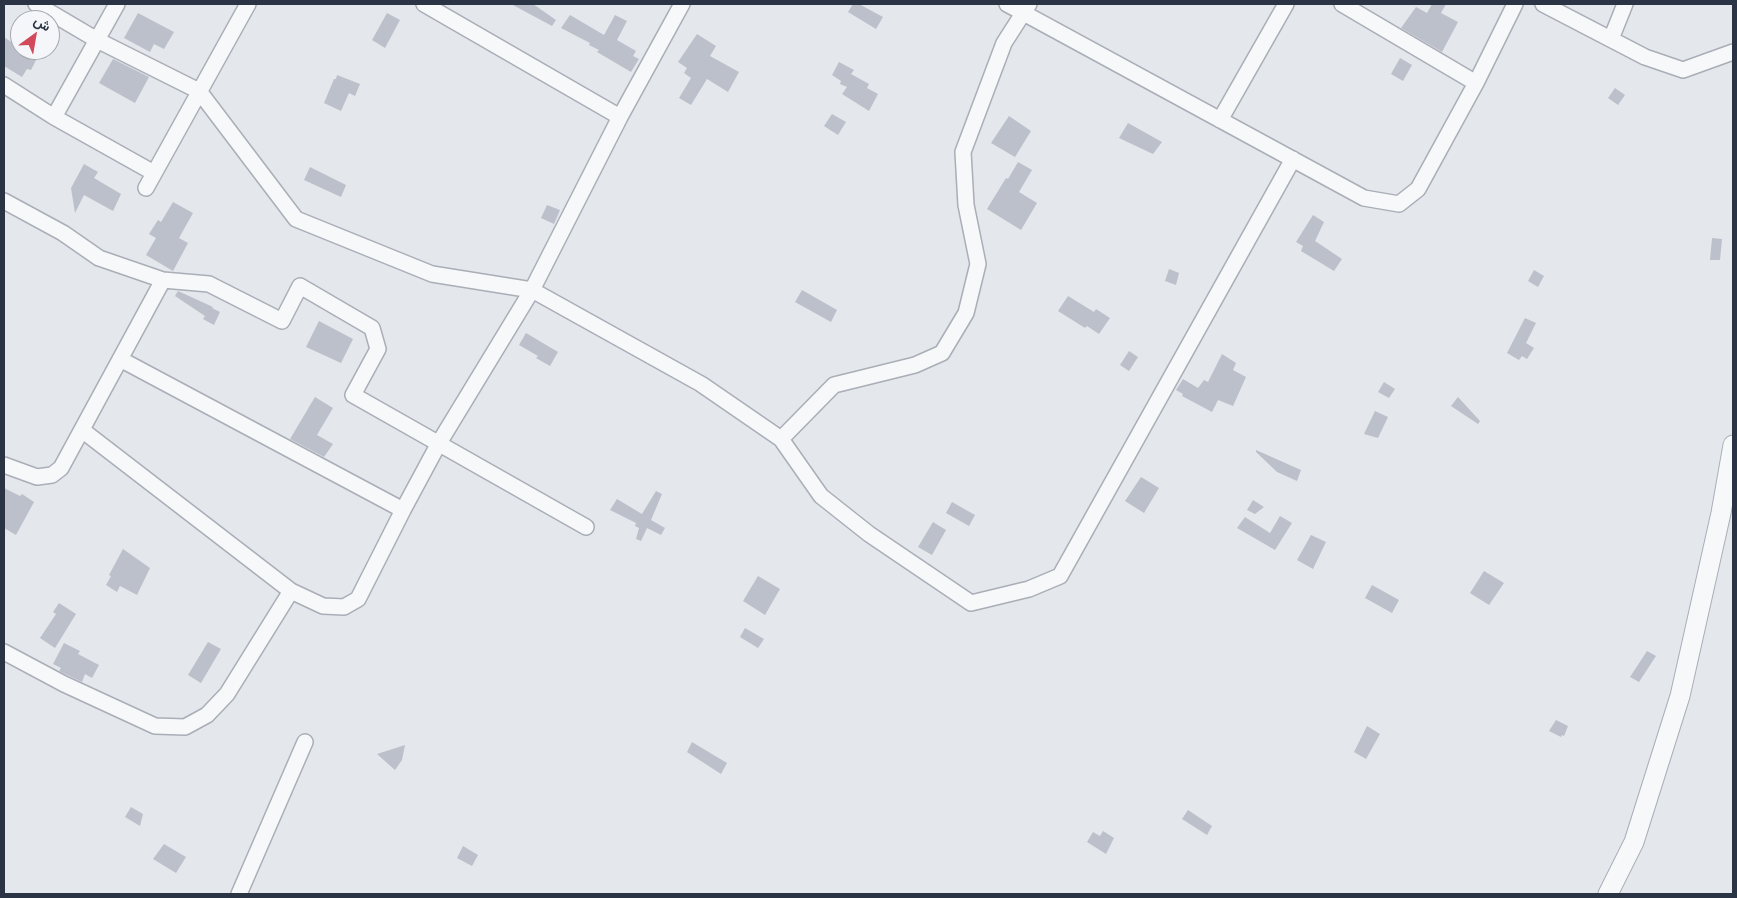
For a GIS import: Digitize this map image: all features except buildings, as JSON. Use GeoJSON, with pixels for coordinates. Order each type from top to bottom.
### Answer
{"type":"FeatureCollection","features":[{"type":"Feature","properties":{"kind":"street"},"geometry":{"type":"LineString","coordinates":[[36,4],[97,40],[199,91],[296,219],[432,274],[532,290],[701,384],[781,440],[821,496],[869,534],[971,604],[1029,589],[1060,576],[1293,159]]}},
{"type":"Feature","properties":{"kind":"street"},"geometry":{"type":"LineString","coordinates":[[54,117],[117,4]]}},
{"type":"Feature","properties":{"kind":"street"},"geometry":{"type":"LineString","coordinates":[[146,188],[248,4]]}},
{"type":"Feature","properties":{"kind":"street"},"geometry":{"type":"LineString","coordinates":[[424,4],[448,10],[620,117]]}},
{"type":"Feature","properties":{"kind":"street"},"geometry":{"type":"LineString","coordinates":[[82,430],[291,591],[323,606],[344,607],[358,600],[439,443],[532,290],[620,117],[682,4]]}},
{"type":"Feature","properties":{"kind":"street"},"geometry":{"type":"LineString","coordinates":[[1007,4],[1026,8],[1220,120],[1364,198],[1399,204],[1418,188],[1476,83],[1515,4]]}},
{"type":"Feature","properties":{"kind":"street"},"geometry":{"type":"LineString","coordinates":[[1220,120],[1286,4]]}},
{"type":"Feature","properties":{"kind":"street"},"geometry":{"type":"LineString","coordinates":[[1342,4],[1476,83]]}},
{"type":"Feature","properties":{"kind":"street"},"geometry":{"type":"LineString","coordinates":[[1543,4],[1645,56],[1682,70],[1733,52]]}},
{"type":"Feature","properties":{"kind":"street"},"geometry":{"type":"LineString","coordinates":[[1611,39],[1625,4]]}},
{"type":"Feature","properties":{"kind":"street"},"geometry":{"type":"LineString","coordinates":[[781,440],[834,385],[915,365],[942,353],[966,313],[978,264],[966,205],[963,152],[1004,43],[1026,8]]}},
{"type":"Feature","properties":{"kind":"street"},"geometry":{"type":"LineString","coordinates":[[4,85],[54,117],[154,173]]}},
{"type":"Feature","properties":{"kind":"street"},"geometry":{"type":"LineString","coordinates":[[4,201],[63,233],[99,258],[163,280],[209,284],[282,321],[300,286],[372,328],[378,349],[353,395],[586,528]]}},
{"type":"Feature","properties":{"kind":"street"},"geometry":{"type":"LineString","coordinates":[[4,465],[37,476],[52,475],[61,468],[163,280]]}},
{"type":"Feature","properties":{"kind":"street"},"geometry":{"type":"LineString","coordinates":[[120,359],[403,510]]}},
{"type":"Feature","properties":{"kind":"street"},"geometry":{"type":"LineString","coordinates":[[1608,894],[1634,842],[1680,696],[1733,445]]}},
{"type":"Feature","properties":{"kind":"street"},"geometry":{"type":"LineString","coordinates":[[4,652],[64,684],[155,726],[185,727],[207,715],[227,694],[291,591]]}},
{"type":"Feature","properties":{"kind":"street"},"geometry":{"type":"LineString","coordinates":[[239,894],[306,742]]}}]}
